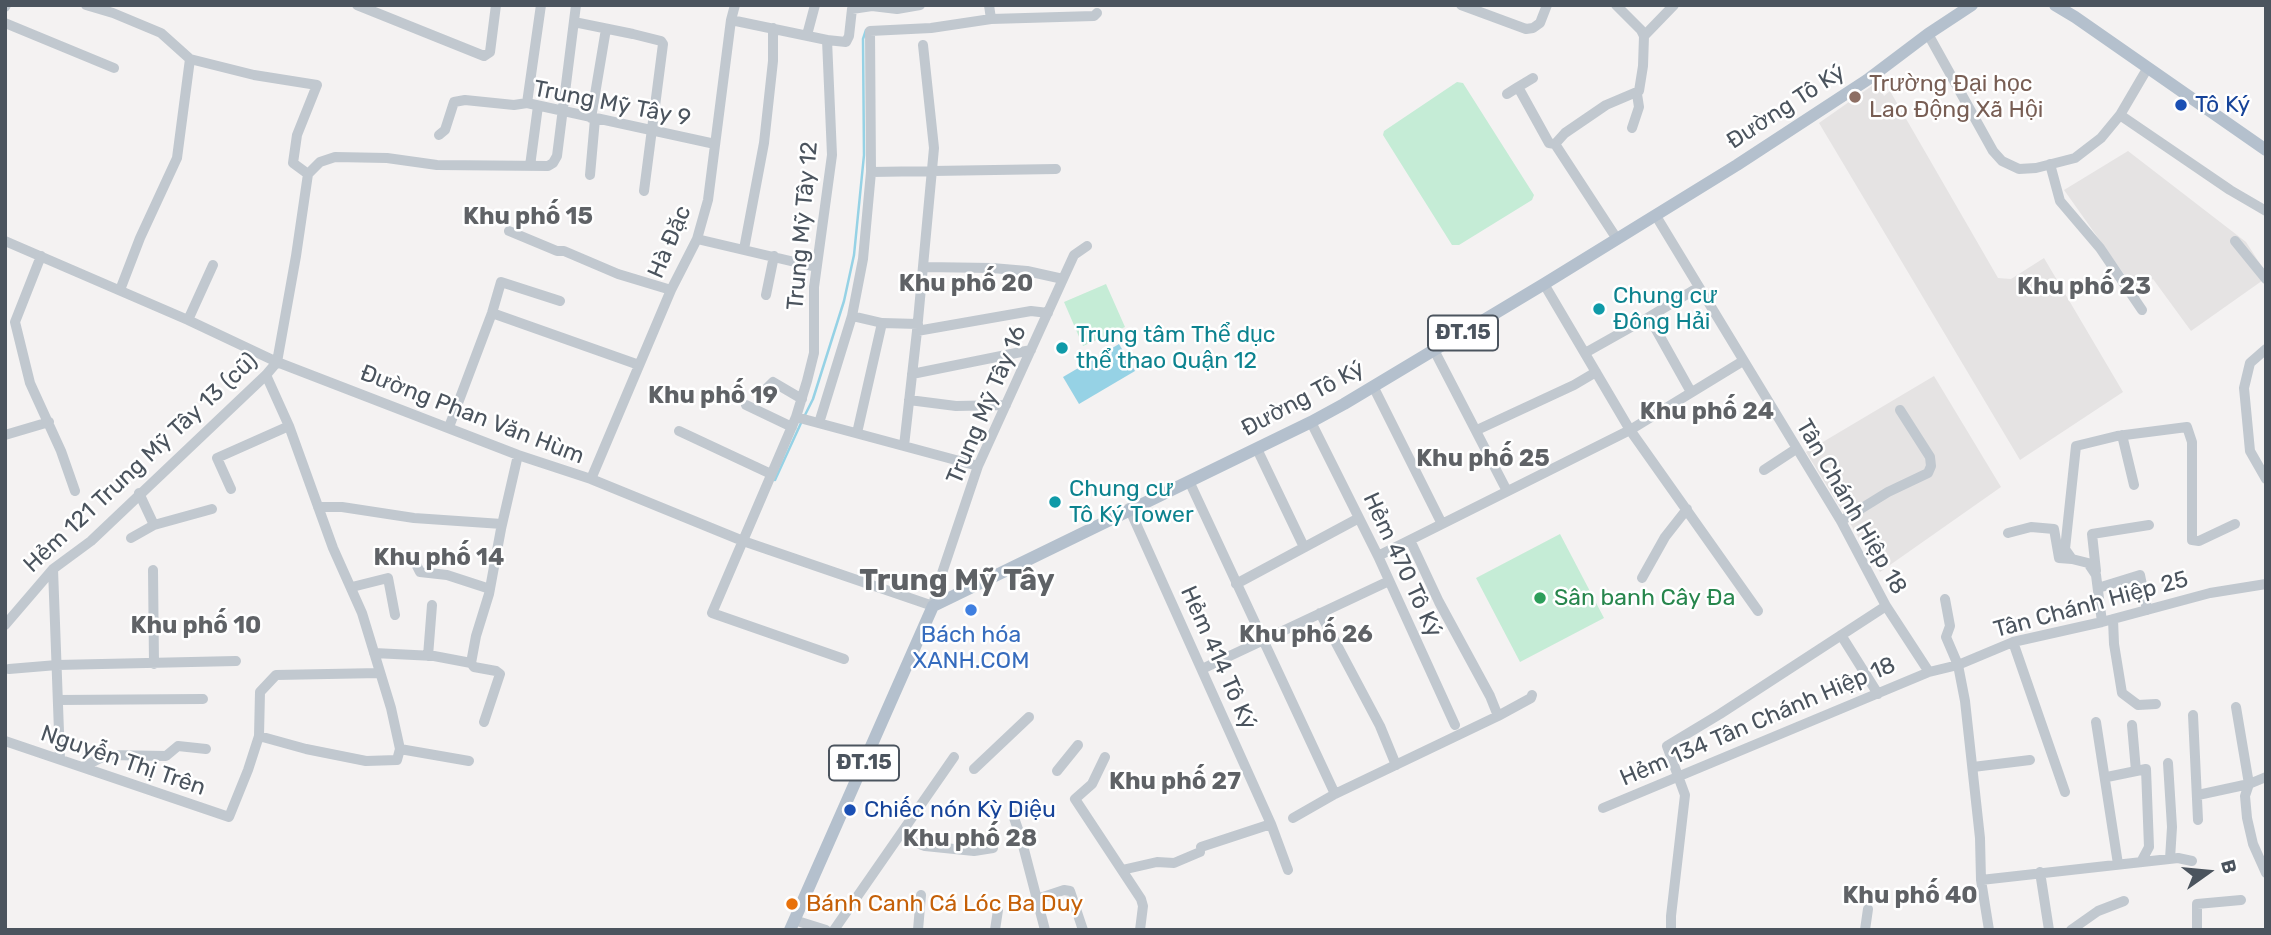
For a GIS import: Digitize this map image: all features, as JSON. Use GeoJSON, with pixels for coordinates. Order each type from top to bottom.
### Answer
{"type":"FeatureCollection","features":[{"type":"Feature","properties":{"kind":"main road"},"geometry":{"type":"LineString","coordinates":[[2055,5],[2266,149]]}},
{"type":"Feature","properties":{"kind":"main road","name":"Đường Tô Ký"},"geometry":{"type":"LineString","coordinates":[[933,606],[1311,422],[1656,216],[1867,80],[1966,7]]}},
{"type":"Feature","properties":{"kind":"main road","name":"ĐT.15"},"geometry":{"type":"LineString","coordinates":[[792,925],[933,606]]}},
{"type":"Feature","properties":{"kind":"street"},"geometry":{"type":"LineString","coordinates":[[86,5],[161,33],[190,59],[254,75],[317,85],[297,135],[293,163],[308,174]]}},
{"type":"Feature","properties":{"kind":"street"},"geometry":{"type":"LineString","coordinates":[[357,5],[484,56],[490,52],[496,5]]}},
{"type":"Feature","properties":{"kind":"street"},"geometry":{"type":"LineString","coordinates":[[527,103],[541,5]]}},
{"type":"Feature","properties":{"kind":"street"},"geometry":{"type":"LineString","coordinates":[[276,362],[308,174],[320,162],[335,157],[387,158],[437,165],[548,166],[553,163],[557,156],[576,5]]}},
{"type":"Feature","properties":{"kind":"street","name":"Hà Đặc"},"geometry":{"type":"LineString","coordinates":[[591,479],[671,290],[697,239],[708,200],[735,5]]}},
{"type":"Feature","properties":{"kind":"street"},"geometry":{"type":"LineString","coordinates":[[807,35],[815,5]]}},
{"type":"Feature","properties":{"kind":"street"},"geometry":{"type":"LineString","coordinates":[[731,20],[846,42],[852,9],[873,5],[897,9],[920,5]]}},
{"type":"Feature","properties":{"kind":"street"},"geometry":{"type":"LineString","coordinates":[[989,5],[991,19]]}},
{"type":"Feature","properties":{"kind":"street"},"geometry":{"type":"LineString","coordinates":[[1461,5],[1526,29],[1540,23],[1547,5]]}},
{"type":"Feature","properties":{"kind":"street"},"geometry":{"type":"LineString","coordinates":[[1616,5],[1644,36],[1643,66],[1637,94],[1639,107],[1632,128]]}},
{"type":"Feature","properties":{"kind":"street"},"geometry":{"type":"LineString","coordinates":[[1644,36],[1674,5]]}},
{"type":"Feature","properties":{"kind":"street"},"geometry":{"type":"LineString","coordinates":[[803,421],[852,316],[863,259],[871,172],[870,31],[931,28],[991,19],[1094,16],[1097,13]]}},
{"type":"Feature","properties":{"kind":"street"},"geometry":{"type":"LineString","coordinates":[[574,22],[661,41],[663,44],[644,191]]}},
{"type":"Feature","properties":{"kind":"street"},"geometry":{"type":"LineString","coordinates":[[5,23],[114,68]]}},
{"type":"Feature","properties":{"kind":"street"},"geometry":{"type":"LineString","coordinates":[[744,249],[764,143],[773,61],[773,28]]}},
{"type":"Feature","properties":{"kind":"street"},"geometry":{"type":"LineString","coordinates":[[590,175],[593,119],[606,29]]}},
{"type":"Feature","properties":{"kind":"street"},"geometry":{"type":"LineString","coordinates":[[1928,34],[1993,151],[2002,161],[2019,169],[2075,158],[2101,138],[2120,115],[2147,69]]}},
{"type":"Feature","properties":{"kind":"street","name":"Trung Mỹ Tây 12"},"geometry":{"type":"LineString","coordinates":[[827,40],[832,155],[816,267],[814,353],[802,399],[803,421],[771,474],[712,613],[844,659]]}},
{"type":"Feature","properties":{"kind":"street"},"geometry":{"type":"LineString","coordinates":[[904,446],[933,171],[934,148],[923,45]]}},
{"type":"Feature","properties":{"kind":"street"},"geometry":{"type":"LineString","coordinates":[[120,290],[140,238],[177,158],[190,59]]}},
{"type":"Feature","properties":{"kind":"street"},"geometry":{"type":"LineString","coordinates":[[1507,94],[1532,78]]}},
{"type":"Feature","properties":{"kind":"street"},"geometry":{"type":"LineString","coordinates":[[1518,87],[1549,143],[1555,144],[1617,239]]}},
{"type":"Feature","properties":{"kind":"street"},"geometry":{"type":"LineString","coordinates":[[1555,144],[1565,133],[1606,105],[1637,94]]}},
{"type":"Feature","properties":{"kind":"street","name":"Trung Mỹ Tây 9"},"geometry":{"type":"LineString","coordinates":[[439,135],[445,130],[454,102],[465,100],[514,106],[527,103],[715,144]]}},
{"type":"Feature","properties":{"kind":"street"},"geometry":{"type":"LineString","coordinates":[[530,166],[538,106]]}},
{"type":"Feature","properties":{"kind":"street"},"geometry":{"type":"LineString","coordinates":[[2120,115],[2230,190],[2266,211]]}},
{"type":"Feature","properties":{"kind":"street"},"geometry":{"type":"LineString","coordinates":[[2050,164],[2060,201],[2100,248],[2142,310]]}},
{"type":"Feature","properties":{"kind":"street"},"geometry":{"type":"LineString","coordinates":[[871,172],[1056,169]]}},
{"type":"Feature","properties":{"kind":"street","name":"Tân Chánh Hiệp 18"},"geometry":{"type":"LineString","coordinates":[[1656,216],[1841,521],[1886,606],[1929,672]]}},
{"type":"Feature","properties":{"kind":"street"},"geometry":{"type":"LineString","coordinates":[[509,231],[618,274],[671,290]]}},
{"type":"Feature","properties":{"kind":"street"},"geometry":{"type":"LineString","coordinates":[[697,239],[816,267]]}},
{"type":"Feature","properties":{"kind":"street","name":"Đường Phan Văn Hùm"},"geometry":{"type":"LineString","coordinates":[[5,241],[188,320],[276,362],[519,455],[591,479],[743,541],[933,606]]}},
{"type":"Feature","properties":{"kind":"street"},"geometry":{"type":"LineString","coordinates":[[2235,241],[2266,279]]}},
{"type":"Feature","properties":{"kind":"street","name":"Trung Mỹ Tây 16"},"geometry":{"type":"LineString","coordinates":[[933,606],[978,466],[1074,255],[1087,246]]}},
{"type":"Feature","properties":{"kind":"street"},"geometry":{"type":"LineString","coordinates":[[41,256],[15,322],[30,383],[49,422],[75,491]]}},
{"type":"Feature","properties":{"kind":"street"},"geometry":{"type":"LineString","coordinates":[[766,295],[774,256]]}},
{"type":"Feature","properties":{"kind":"street"},"geometry":{"type":"LineString","coordinates":[[188,320],[213,265]]}},
{"type":"Feature","properties":{"kind":"street"},"geometry":{"type":"LineString","coordinates":[[923,267],[992,268],[1027,271],[1063,279]]}},
{"type":"Feature","properties":{"kind":"street"},"geometry":{"type":"LineString","coordinates":[[449,427],[501,282],[560,301]]}},
{"type":"Feature","properties":{"kind":"street"},"geometry":{"type":"LineString","coordinates":[[1544,284],[1630,430],[1758,611]]}},
{"type":"Feature","properties":{"kind":"street"},"geometry":{"type":"LineString","coordinates":[[1585,353],[1699,287]]}},
{"type":"Feature","properties":{"kind":"street"},"geometry":{"type":"LineString","coordinates":[[852,316],[918,328],[1031,311],[1048,313]]}},
{"type":"Feature","properties":{"kind":"street"},"geometry":{"type":"LineString","coordinates":[[492,313],[639,365]]}},
{"type":"Feature","properties":{"kind":"street"},"geometry":{"type":"LineString","coordinates":[[1649,317],[1691,392]]}},
{"type":"Feature","properties":{"kind":"street"},"geometry":{"type":"LineString","coordinates":[[857,433],[882,323]]}},
{"type":"Feature","properties":{"kind":"street"},"geometry":{"type":"LineString","coordinates":[[2266,349],[2250,363],[2244,388],[2250,451],[2266,479]]}},
{"type":"Feature","properties":{"kind":"street"},"geometry":{"type":"LineString","coordinates":[[912,374],[1031,350]]}},
{"type":"Feature","properties":{"kind":"street"},"geometry":{"type":"LineString","coordinates":[[1434,350],[1507,491]]}},
{"type":"Feature","properties":{"kind":"street"},"geometry":{"type":"LineString","coordinates":[[1378,556],[1630,430],[1744,361]]}},
{"type":"Feature","properties":{"kind":"street","name":"Hẻm 121 Trung Mỹ Tây 13 (cũ)"},"geometry":{"type":"LineString","coordinates":[[5,625],[53,569],[91,541],[266,375],[276,362]]}},
{"type":"Feature","properties":{"kind":"street"},"geometry":{"type":"LineString","coordinates":[[1477,430],[1596,372]]}},
{"type":"Feature","properties":{"kind":"street"},"geometry":{"type":"LineString","coordinates":[[266,375],[289,425],[333,548],[362,613],[391,708],[400,749],[397,760],[366,761],[259,736],[260,692],[275,674],[380,673]]}},
{"type":"Feature","properties":{"kind":"street"},"geometry":{"type":"LineString","coordinates":[[766,388],[773,382],[802,399]]}},
{"type":"Feature","properties":{"kind":"street"},"geometry":{"type":"LineString","coordinates":[[1373,386],[1442,524]]}},
{"type":"Feature","properties":{"kind":"street"},"geometry":{"type":"LineString","coordinates":[[909,401],[956,406],[1006,405]]}},
{"type":"Feature","properties":{"kind":"street"},"geometry":{"type":"LineString","coordinates":[[746,405],[978,466]]}},
{"type":"Feature","properties":{"kind":"street"},"geometry":{"type":"LineString","coordinates":[[1841,521],[1888,492],[1928,473],[1931,466],[1930,457],[1900,411]]}},
{"type":"Feature","properties":{"kind":"street"},"geometry":{"type":"LineString","coordinates":[[5,435],[49,422]]}},
{"type":"Feature","properties":{"kind":"street","name":"Hẻm 470 Tô Ký"},"geometry":{"type":"LineString","coordinates":[[1311,422],[1378,556],[1455,725]]}},
{"type":"Feature","properties":{"kind":"street"},"geometry":{"type":"LineString","coordinates":[[231,489],[218,458],[289,425]]}},
{"type":"Feature","properties":{"kind":"street"},"geometry":{"type":"LineString","coordinates":[[2072,559],[2065,549],[2076,446],[2122,435],[2187,427],[2192,442],[2192,540],[2199,541],[2235,524]]}},
{"type":"Feature","properties":{"kind":"street"},"geometry":{"type":"LineString","coordinates":[[679,430],[771,474]]}},
{"type":"Feature","properties":{"kind":"street"},"geometry":{"type":"LineString","coordinates":[[2122,435],[2134,485]]}},
{"type":"Feature","properties":{"kind":"street"},"geometry":{"type":"LineString","coordinates":[[1257,449],[1304,547]]}},
{"type":"Feature","properties":{"kind":"street"},"geometry":{"type":"LineString","coordinates":[[1764,470],[1796,449]]}},
{"type":"Feature","properties":{"kind":"street"},"geometry":{"type":"LineString","coordinates":[[471,663],[519,455]]}},
{"type":"Feature","properties":{"kind":"street"},"geometry":{"type":"LineString","coordinates":[[1189,481],[1335,794]]}},
{"type":"Feature","properties":{"kind":"street"},"geometry":{"type":"LineString","coordinates":[[139,493],[154,525]]}},
{"type":"Feature","properties":{"kind":"street"},"geometry":{"type":"LineString","coordinates":[[318,507],[342,507],[414,518],[502,524]]}},
{"type":"Feature","properties":{"kind":"street"},"geometry":{"type":"LineString","coordinates":[[131,538],[154,525],[212,509]]}},
{"type":"Feature","properties":{"kind":"street","name":"Hẻm 414 Tô Ký"},"geometry":{"type":"LineString","coordinates":[[1129,509],[1202,669],[1288,870]]}},
{"type":"Feature","properties":{"kind":"street"},"geometry":{"type":"LineString","coordinates":[[1642,578],[1665,537],[1687,509]]}},
{"type":"Feature","properties":{"kind":"street"},"geometry":{"type":"LineString","coordinates":[[1236,583],[1359,518]]}},
{"type":"Feature","properties":{"kind":"street"},"geometry":{"type":"LineString","coordinates":[[2102,622],[2092,534],[2149,525]]}},
{"type":"Feature","properties":{"kind":"street"},"geometry":{"type":"LineString","coordinates":[[2008,533],[2031,527],[2054,529],[2059,558],[2088,563],[2096,575]]}},
{"type":"Feature","properties":{"kind":"street"},"geometry":{"type":"LineString","coordinates":[[1410,540],[1498,716]]}},
{"type":"Feature","properties":{"kind":"street"},"geometry":{"type":"LineString","coordinates":[[413,558],[420,572],[447,575],[490,589]]}},
{"type":"Feature","properties":{"kind":"street"},"geometry":{"type":"LineString","coordinates":[[53,569],[60,760]]}},
{"type":"Feature","properties":{"kind":"street"},"geometry":{"type":"LineString","coordinates":[[153,570],[154,664]]}},
{"type":"Feature","properties":{"kind":"street"},"geometry":{"type":"LineString","coordinates":[[2098,588],[2140,575],[2147,610]]}},
{"type":"Feature","properties":{"kind":"street"},"geometry":{"type":"LineString","coordinates":[[352,587],[388,578],[395,615]]}},
{"type":"Feature","properties":{"kind":"street"},"geometry":{"type":"LineString","coordinates":[[1202,669],[1389,581]]}},
{"type":"Feature","properties":{"kind":"street","name":"Tân Chánh Hiệp 25"},"geometry":{"type":"LineString","coordinates":[[1929,672],[1958,665],[2014,642],[2210,593],[2266,584]]}},
{"type":"Feature","properties":{"kind":"street"},"geometry":{"type":"LineString","coordinates":[[1945,599],[1950,626],[1946,638],[1958,665],[1973,767],[1981,880],[1989,930]]}},
{"type":"Feature","properties":{"kind":"street"},"geometry":{"type":"LineString","coordinates":[[428,656],[432,606]]}},
{"type":"Feature","properties":{"kind":"street"},"geometry":{"type":"LineString","coordinates":[[1671,930],[1685,795],[1667,746],[1886,606]]}},
{"type":"Feature","properties":{"kind":"street"},"geometry":{"type":"LineString","coordinates":[[1320,613],[1380,726],[1396,765]]}},
{"type":"Feature","properties":{"kind":"street"},"geometry":{"type":"LineString","coordinates":[[2113,619],[2122,693],[2138,705],[2156,704]]}},
{"type":"Feature","properties":{"kind":"street"},"geometry":{"type":"LineString","coordinates":[[1841,635],[1878,694]]}},
{"type":"Feature","properties":{"kind":"street"},"geometry":{"type":"LineString","coordinates":[[2014,642],[2066,792]]}},
{"type":"Feature","properties":{"kind":"street"},"geometry":{"type":"LineString","coordinates":[[374,653],[428,656],[471,663],[474,667],[496,671],[499,674],[484,722]]}},
{"type":"Feature","properties":{"kind":"street"},"geometry":{"type":"LineString","coordinates":[[9,669],[57,665],[236,661]]}},
{"type":"Feature","properties":{"kind":"street","name":"Hẻm 134 Tân Chánh Hiệp 18"},"geometry":{"type":"LineString","coordinates":[[1603,808],[1929,672]]}},
{"type":"Feature","properties":{"kind":"street"},"geometry":{"type":"LineString","coordinates":[[1293,818],[1335,794],[1498,716],[1532,695]]}},
{"type":"Feature","properties":{"kind":"street"},"geometry":{"type":"LineString","coordinates":[[58,700],[202,699]]}},
{"type":"Feature","properties":{"kind":"street"},"geometry":{"type":"LineString","coordinates":[[2236,707],[2249,784],[2245,796],[2247,818],[2253,844],[2266,873]]}},
{"type":"Feature","properties":{"kind":"street"},"geometry":{"type":"LineString","coordinates":[[2193,715],[2198,820]]}},
{"type":"Feature","properties":{"kind":"street"},"geometry":{"type":"LineString","coordinates":[[974,769],[1029,717]]}},
{"type":"Feature","properties":{"kind":"street"},"geometry":{"type":"LineString","coordinates":[[2096,722],[2118,864]]}},
{"type":"Feature","properties":{"kind":"street"},"geometry":{"type":"LineString","coordinates":[[2132,725],[2136,771]]}},
{"type":"Feature","properties":{"kind":"street","name":"Nguyễn Thị Trên"},"geometry":{"type":"LineString","coordinates":[[5,741],[229,817],[259,736]]}},
{"type":"Feature","properties":{"kind":"street"},"geometry":{"type":"LineString","coordinates":[[1057,771],[1078,745]]}},
{"type":"Feature","properties":{"kind":"street"},"geometry":{"type":"LineString","coordinates":[[83,767],[106,755],[166,756],[178,746],[206,749]]}},
{"type":"Feature","properties":{"kind":"street"},"geometry":{"type":"LineString","coordinates":[[400,749],[469,761]]}},
{"type":"Feature","properties":{"kind":"street"},"geometry":{"type":"LineString","coordinates":[[834,930],[954,757]]}},
{"type":"Feature","properties":{"kind":"street"},"geometry":{"type":"LineString","coordinates":[[1105,757],[1092,783],[1075,799],[1143,903],[1140,930]]}},
{"type":"Feature","properties":{"kind":"street"},"geometry":{"type":"LineString","coordinates":[[1973,767],[2031,760]]}},
{"type":"Feature","properties":{"kind":"street"},"geometry":{"type":"LineString","coordinates":[[2168,763],[2172,827],[2170,859]]}},
{"type":"Feature","properties":{"kind":"street"},"geometry":{"type":"LineString","coordinates":[[2106,777],[2146,769],[2148,847],[2141,862]]}},
{"type":"Feature","properties":{"kind":"street"},"geometry":{"type":"LineString","coordinates":[[2198,795],[2249,784],[2266,777]]}},
{"type":"Feature","properties":{"kind":"street"},"geometry":{"type":"LineString","coordinates":[[1012,812],[1045,930]]}},
{"type":"Feature","properties":{"kind":"street"},"geometry":{"type":"LineString","coordinates":[[1122,870],[1157,862],[1174,863],[1200,850],[1270,824]]}},
{"type":"Feature","properties":{"kind":"street"},"geometry":{"type":"LineString","coordinates":[[901,834],[925,846],[974,851],[993,848]]}},
{"type":"Feature","properties":{"kind":"street"},"geometry":{"type":"LineString","coordinates":[[1981,880],[2170,859],[2192,861]]}},
{"type":"Feature","properties":{"kind":"street"},"geometry":{"type":"LineString","coordinates":[[2040,873],[2049,930]]}},
{"type":"Feature","properties":{"kind":"street"},"geometry":{"type":"LineString","coordinates":[[1037,899],[1064,890],[1070,891],[1083,930]]}},
{"type":"Feature","properties":{"kind":"street"},"geometry":{"type":"LineString","coordinates":[[918,930],[921,895]]}},
{"type":"Feature","properties":{"kind":"street"},"geometry":{"type":"LineString","coordinates":[[2197,930],[2197,904],[2241,900]]}},
{"type":"Feature","properties":{"kind":"street"},"geometry":{"type":"LineString","coordinates":[[2071,930],[2098,911],[2124,901]]}},
{"type":"Feature","properties":{"kind":"street"},"geometry":{"type":"LineString","coordinates":[[1865,930],[1868,909]]}},
{"type":"Feature","properties":{"kind":"street"},"geometry":{"type":"LineString","coordinates":[[995,930],[998,910]]}},
{"type":"Feature","properties":{"kind":"street"},"geometry":{"type":"LineString","coordinates":[[792,925],[826,930]]}},
{"type":"Feature","properties":{"kind":"shaded area"},"geometry":{"type":"Polygon","coordinates":[[[1876,83],[1884,96],[1890,91],[1998,278],[2011,279],[2044,258],[2123,392],[2020,460],[1819,123],[1876,83]]]}},
{"type":"Feature","properties":{"kind":"shaded area"},"geometry":{"type":"Polygon","coordinates":[[[2128,151],[2246,242],[2266,273],[2266,278],[2191,331],[2153,279],[2136,291],[2064,190],[2128,151]]]}},
{"type":"Feature","properties":{"kind":"shaded area"},"geometry":{"type":"Polygon","coordinates":[[[1934,376],[2001,487],[1880,572],[1806,452],[1934,376]]]}},
{"type":"Feature","properties":{"kind":"green space"},"geometry":{"type":"Polygon","coordinates":[[[1457,82],[1463,83],[1534,195],[1532,200],[1459,245],[1452,245],[1383,135],[1384,131],[1457,82]]]}},
{"type":"Feature","properties":{"kind":"green space"},"geometry":{"type":"Polygon","coordinates":[[[1106,284],[1125,327],[1083,346],[1064,302],[1106,284]]]}},
{"type":"Feature","properties":{"kind":"green space","name":"Sân banh Cây Đa"},"geometry":{"type":"Polygon","coordinates":[[[1560,534],[1604,618],[1520,662],[1476,578],[1560,534]]]}},
{"type":"Feature","properties":{"kind":"water"},"geometry":{"type":"Polygon","coordinates":[[[1119,344],[1135,371],[1079,404],[1063,377],[1119,344]]]}},
{"type":"Feature","properties":{"kind":"waterway"},"geometry":{"type":"LineString","coordinates":[[804,417],[813,399],[844,301],[854,255],[864,155],[863,39],[866,30]]}},
{"type":"Feature","properties":{"kind":"waterway"},"geometry":{"type":"LineString","coordinates":[[775,480],[801,423]]}},
{"type":"Feature","properties":{"kind":"place","name":"Trường Đại học Lao Động Xã Hội"},"geometry":{"type":"Point","coordinates":[1855,97]}},
{"type":"Feature","properties":{"kind":"place","name":"Tô Ký"},"geometry":{"type":"Point","coordinates":[2181,105]}},
{"type":"Feature","properties":{"kind":"place","name":"Chung cư Đông Hải"},"geometry":{"type":"Point","coordinates":[1599,309]}},
{"type":"Feature","properties":{"kind":"place","name":"Trung tâm Thể dục thể thao Quận 12"},"geometry":{"type":"Point","coordinates":[1062,348]}},
{"type":"Feature","properties":{"kind":"place","name":"Chung cư Tô Ký Tower"},"geometry":{"type":"Point","coordinates":[1055,502]}},
{"type":"Feature","properties":{"kind":"place","name":"Sân banh Cây Đa"},"geometry":{"type":"Point","coordinates":[1540,598]}},
{"type":"Feature","properties":{"kind":"place","name":"Bách hóa XANH.COM"},"geometry":{"type":"Point","coordinates":[971,610]}},
{"type":"Feature","properties":{"kind":"place","name":"Chiếc nón Kỳ Diệu"},"geometry":{"type":"Point","coordinates":[850,810]}},
{"type":"Feature","properties":{"kind":"place","name":"Bánh Canh Cá Lóc Ba Duy"},"geometry":{"type":"Point","coordinates":[792,904]}},
{"type":"Feature","properties":{"kind":"district","name":"Khu phố 15"},"geometry":{"type":"Point","coordinates":[528,217]}},
{"type":"Feature","properties":{"kind":"district","name":"Khu phố 20"},"geometry":{"type":"Point","coordinates":[966,284]}},
{"type":"Feature","properties":{"kind":"district","name":"Khu phố 23"},"geometry":{"type":"Point","coordinates":[2084,287]}},
{"type":"Feature","properties":{"kind":"district","name":"Khu phố 19"},"geometry":{"type":"Point","coordinates":[713,396]}},
{"type":"Feature","properties":{"kind":"district","name":"Khu phố 24"},"geometry":{"type":"Point","coordinates":[1707,412]}},
{"type":"Feature","properties":{"kind":"district","name":"Khu phố 25"},"geometry":{"type":"Point","coordinates":[1483,459]}},
{"type":"Feature","properties":{"kind":"district","name":"Khu phố 14"},"geometry":{"type":"Point","coordinates":[439,558]}},
{"type":"Feature","properties":{"kind":"district","name":"Trung Mỹ Tây"},"geometry":{"type":"Point","coordinates":[957,581]}},
{"type":"Feature","properties":{"kind":"district","name":"Khu phố 10"},"geometry":{"type":"Point","coordinates":[196,626]}},
{"type":"Feature","properties":{"kind":"district","name":"Khu phố 26"},"geometry":{"type":"Point","coordinates":[1306,635]}},
{"type":"Feature","properties":{"kind":"district","name":"Khu phố 27"},"geometry":{"type":"Point","coordinates":[1175,782]}},
{"type":"Feature","properties":{"kind":"district","name":"Khu phố 28"},"geometry":{"type":"Point","coordinates":[970,839]}},
{"type":"Feature","properties":{"kind":"district","name":"Khu phố 40"},"geometry":{"type":"Point","coordinates":[1910,896]}}]}
